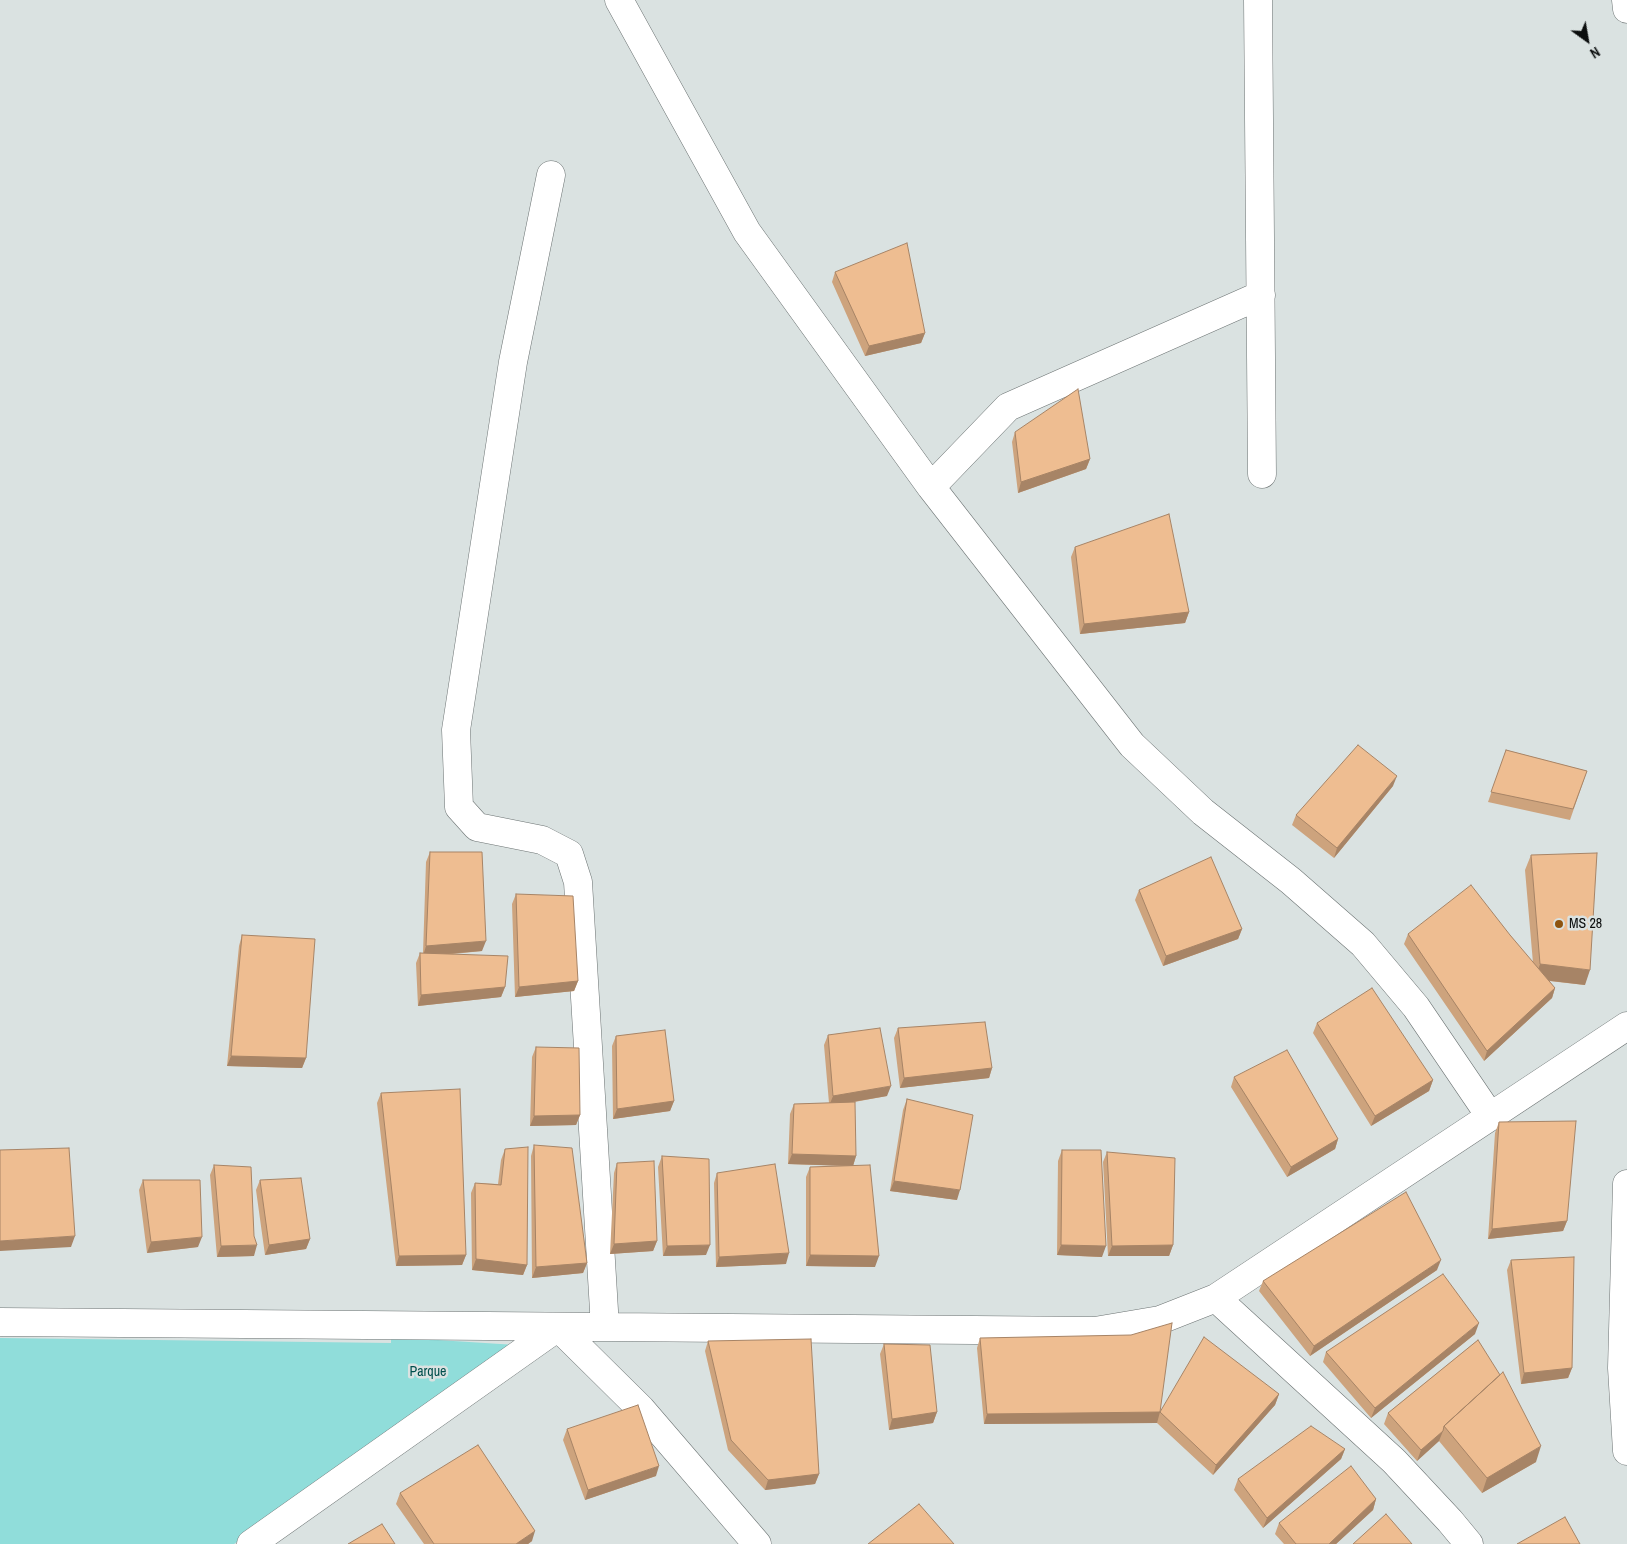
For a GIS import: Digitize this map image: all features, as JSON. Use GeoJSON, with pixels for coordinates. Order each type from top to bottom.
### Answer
{"type":"FeatureCollection","features":[{"type":"Feature","properties":{"kind":"street"},"geometry":{"type":"LineString","coordinates":[[619,0],[747,232],[931,486],[1132,745],[1203,812],[1291,882],[1363,944],[1416,1007],[1490,1116]]}},
{"type":"Feature","properties":{"kind":"street"},"geometry":{"type":"LineString","coordinates":[[1258,0],[1262,474]]}},
{"type":"Feature","properties":{"kind":"street"},"geometry":{"type":"LineString","coordinates":[[1626,0],[1627,9]]}},
{"type":"Feature","properties":{"kind":"street"},"geometry":{"type":"LineString","coordinates":[[551,175],[512,362],[456,730],[459,807],[476,827],[542,840],[569,854],[578,882],[605,1327]]}},
{"type":"Feature","properties":{"kind":"street"},"geometry":{"type":"LineString","coordinates":[[931,486],[1008,407],[1260,295]]}},
{"type":"Feature","properties":{"kind":"street"},"geometry":{"type":"LineString","coordinates":[[0,1322],[1095,1331],[1160,1320],[1216,1298],[1627,1026]]}},
{"type":"Feature","properties":{"kind":"street"},"geometry":{"type":"LineString","coordinates":[[1627,1184],[1622,1368],[1627,1451]]}},
{"type":"Feature","properties":{"kind":"street"},"geometry":{"type":"LineString","coordinates":[[1216,1298],[1394,1461],[1469,1544]]}},
{"type":"Feature","properties":{"kind":"street"},"geometry":{"type":"LineString","coordinates":[[251,1544],[558,1326]]}},
{"type":"Feature","properties":{"kind":"street"},"geometry":{"type":"LineString","coordinates":[[558,1326],[641,1409],[757,1544]]}},
{"type":"Feature","properties":{"kind":"green space","name":"Parque"},"geometry":{"type":"Polygon","coordinates":[[[391,1337],[516,1345],[234,1544],[0,1544],[0,1338],[391,1343],[391,1337]]]}},
{"type":"Feature","properties":{"kind":"building"},"geometry":{"type":"Polygon","coordinates":[[[907,243],[925,333],[869,346],[835,272],[907,243]]]}},
{"type":"Feature","properties":{"kind":"building"},"geometry":{"type":"Polygon","coordinates":[[[1078,389],[1090,459],[1021,482],[1015,432],[1078,389]]]}},
{"type":"Feature","properties":{"kind":"building"},"geometry":{"type":"Polygon","coordinates":[[[1169,514],[1189,612],[1084,624],[1075,547],[1169,514]]]}},
{"type":"Feature","properties":{"kind":"building"},"geometry":{"type":"Polygon","coordinates":[[[1358,745],[1397,776],[1337,848],[1296,815],[1358,745]]]}},
{"type":"Feature","properties":{"kind":"building"},"geometry":{"type":"Polygon","coordinates":[[[1506,750],[1587,771],[1573,809],[1491,792],[1506,750]]]}},
{"type":"Feature","properties":{"kind":"building"},"geometry":{"type":"Polygon","coordinates":[[[430,852],[482,852],[486,941],[426,946],[430,852]]]}},
{"type":"Feature","properties":{"kind":"building","name":"MS 28"},"geometry":{"type":"Polygon","coordinates":[[[1597,853],[1590,970],[1540,964],[1531,855],[1597,853]]]}},
{"type":"Feature","properties":{"kind":"building"},"geometry":{"type":"Polygon","coordinates":[[[1211,857],[1242,929],[1166,956],[1139,890],[1211,857]]]}},
{"type":"Feature","properties":{"kind":"building"},"geometry":{"type":"Polygon","coordinates":[[[1471,885],[1555,988],[1487,1051],[1408,934],[1471,885]]]}},
{"type":"Feature","properties":{"kind":"building"},"geometry":{"type":"Polygon","coordinates":[[[516,894],[573,896],[578,981],[519,987],[516,894]]]}},
{"type":"Feature","properties":{"kind":"building"},"geometry":{"type":"Polygon","coordinates":[[[242,935],[315,939],[306,1058],[231,1056],[242,935]]]}},
{"type":"Feature","properties":{"kind":"building"},"geometry":{"type":"Polygon","coordinates":[[[420,953],[508,956],[505,987],[421,995],[420,953]]]}},
{"type":"Feature","properties":{"kind":"building"},"geometry":{"type":"Polygon","coordinates":[[[1372,988],[1433,1080],[1375,1116],[1317,1023],[1372,988]]]}},
{"type":"Feature","properties":{"kind":"building"},"geometry":{"type":"Polygon","coordinates":[[[985,1022],[992,1068],[904,1078],[898,1028],[985,1022]]]}},
{"type":"Feature","properties":{"kind":"building"},"geometry":{"type":"Polygon","coordinates":[[[880,1028],[891,1086],[833,1096],[828,1035],[880,1028]]]}},
{"type":"Feature","properties":{"kind":"building"},"geometry":{"type":"Polygon","coordinates":[[[665,1030],[674,1101],[617,1109],[616,1036],[665,1030]]]}},
{"type":"Feature","properties":{"kind":"building"},"geometry":{"type":"Polygon","coordinates":[[[536,1047],[579,1048],[580,1115],[534,1116],[536,1047]]]}},
{"type":"Feature","properties":{"kind":"building"},"geometry":{"type":"Polygon","coordinates":[[[1287,1050],[1338,1139],[1291,1167],[1234,1077],[1287,1050]]]}},
{"type":"Feature","properties":{"kind":"building"},"geometry":{"type":"Polygon","coordinates":[[[460,1089],[466,1255],[399,1256],[381,1093],[460,1089]]]}},
{"type":"Feature","properties":{"kind":"building"},"geometry":{"type":"Polygon","coordinates":[[[907,1099],[973,1115],[960,1190],[894,1181],[907,1099]]]}},
{"type":"Feature","properties":{"kind":"building"},"geometry":{"type":"Polygon","coordinates":[[[855,1102],[856,1156],[792,1154],[794,1104],[855,1102]]]}},
{"type":"Feature","properties":{"kind":"building"},"geometry":{"type":"Polygon","coordinates":[[[1576,1121],[1567,1221],[1492,1229],[1499,1122],[1576,1121]]]}},
{"type":"Feature","properties":{"kind":"building"},"geometry":{"type":"Polygon","coordinates":[[[534,1145],[572,1148],[587,1263],[536,1267],[534,1145]]]}},
{"type":"Feature","properties":{"kind":"building"},"geometry":{"type":"Polygon","coordinates":[[[528,1147],[527,1265],[476,1259],[475,1183],[501,1185],[505,1149],[528,1147]]]}},
{"type":"Feature","properties":{"kind":"building"},"geometry":{"type":"Polygon","coordinates":[[[69,1148],[75,1236],[0,1241],[0,1150],[69,1148]]]}},
{"type":"Feature","properties":{"kind":"building"},"geometry":{"type":"Polygon","coordinates":[[[1062,1150],[1101,1150],[1106,1246],[1061,1245],[1062,1150]]]}},
{"type":"Feature","properties":{"kind":"building"},"geometry":{"type":"Polygon","coordinates":[[[1107,1152],[1175,1158],[1173,1245],[1112,1246],[1107,1152]]]}},
{"type":"Feature","properties":{"kind":"building"},"geometry":{"type":"Polygon","coordinates":[[[662,1156],[709,1159],[710,1245],[667,1246],[662,1156]]]}},
{"type":"Feature","properties":{"kind":"building"},"geometry":{"type":"Polygon","coordinates":[[[654,1161],[657,1241],[614,1244],[617,1163],[654,1161]]]}},
{"type":"Feature","properties":{"kind":"building"},"geometry":{"type":"Polygon","coordinates":[[[775,1164],[789,1253],[719,1257],[717,1173],[775,1164]]]}},
{"type":"Feature","properties":{"kind":"building"},"geometry":{"type":"Polygon","coordinates":[[[214,1165],[251,1167],[254,1236],[257,1245],[221,1246],[214,1165]]]}},
{"type":"Feature","properties":{"kind":"building"},"geometry":{"type":"Polygon","coordinates":[[[870,1165],[879,1256],[810,1255],[810,1167],[870,1165]]]}},
{"type":"Feature","properties":{"kind":"building"},"geometry":{"type":"Polygon","coordinates":[[[301,1178],[310,1239],[269,1245],[260,1180],[301,1178]]]}},
{"type":"Feature","properties":{"kind":"building"},"geometry":{"type":"Polygon","coordinates":[[[143,1180],[200,1180],[202,1237],[151,1242],[143,1180]]]}},
{"type":"Feature","properties":{"kind":"building"},"geometry":{"type":"Polygon","coordinates":[[[1406,1192],[1441,1260],[1314,1346],[1263,1281],[1406,1192]]]}},
{"type":"Feature","properties":{"kind":"building"},"geometry":{"type":"Polygon","coordinates":[[[1574,1257],[1572,1368],[1524,1373],[1511,1260],[1574,1257]]]}},
{"type":"Feature","properties":{"kind":"building"},"geometry":{"type":"Polygon","coordinates":[[[1443,1274],[1479,1323],[1375,1408],[1326,1352],[1443,1274]]]}},
{"type":"Feature","properties":{"kind":"building"},"geometry":{"type":"Polygon","coordinates":[[[1172,1323],[1160,1412],[987,1414],[980,1338],[1131,1335],[1172,1323]]]}},
{"type":"Feature","properties":{"kind":"building"},"geometry":{"type":"Polygon","coordinates":[[[1204,1337],[1279,1394],[1216,1465],[1160,1412],[1204,1337]]]}},
{"type":"Feature","properties":{"kind":"building"},"geometry":{"type":"Polygon","coordinates":[[[811,1339],[819,1474],[768,1480],[731,1440],[708,1341],[811,1339]]]}},
{"type":"Feature","properties":{"kind":"building"},"geometry":{"type":"Polygon","coordinates":[[[1478,1340],[1500,1375],[1444,1426],[1443,1431],[1421,1450],[1388,1413],[1478,1340]]]}},
{"type":"Feature","properties":{"kind":"building"},"geometry":{"type":"Polygon","coordinates":[[[884,1344],[930,1345],[937,1412],[892,1419],[884,1344]]]}},
{"type":"Feature","properties":{"kind":"building"},"geometry":{"type":"Polygon","coordinates":[[[1503,1372],[1541,1446],[1487,1478],[1444,1426],[1503,1372]]]}},
{"type":"Feature","properties":{"kind":"building"},"geometry":{"type":"Polygon","coordinates":[[[638,1405],[659,1466],[588,1490],[567,1429],[638,1405]]]}},
{"type":"Feature","properties":{"kind":"building"},"geometry":{"type":"Polygon","coordinates":[[[1311,1426],[1345,1449],[1267,1518],[1238,1479],[1311,1426]]]}},
{"type":"Feature","properties":{"kind":"building"},"geometry":{"type":"Polygon","coordinates":[[[478,1445],[535,1531],[516,1544],[434,1544],[400,1493],[478,1445]]]}},
{"type":"Feature","properties":{"kind":"building"},"geometry":{"type":"Polygon","coordinates":[[[1351,1466],[1376,1499],[1329,1544],[1296,1544],[1279,1523],[1351,1466]]]}},
{"type":"Feature","properties":{"kind":"building"},"geometry":{"type":"Polygon","coordinates":[[[919,1504],[954,1544],[868,1544],[919,1504]]]}},
{"type":"Feature","properties":{"kind":"building"},"geometry":{"type":"Polygon","coordinates":[[[1386,1514],[1412,1544],[1353,1544],[1386,1514]]]}},
{"type":"Feature","properties":{"kind":"building"},"geometry":{"type":"Polygon","coordinates":[[[1565,1517],[1580,1544],[1517,1544],[1565,1517]]]}},
{"type":"Feature","properties":{"kind":"building"},"geometry":{"type":"Polygon","coordinates":[[[382,1524],[395,1544],[348,1544],[382,1524]]]}},
{"type":"Feature","properties":{"kind":"place","name":"MS 28"},"geometry":{"type":"Point","coordinates":[1559,924]}}]}
